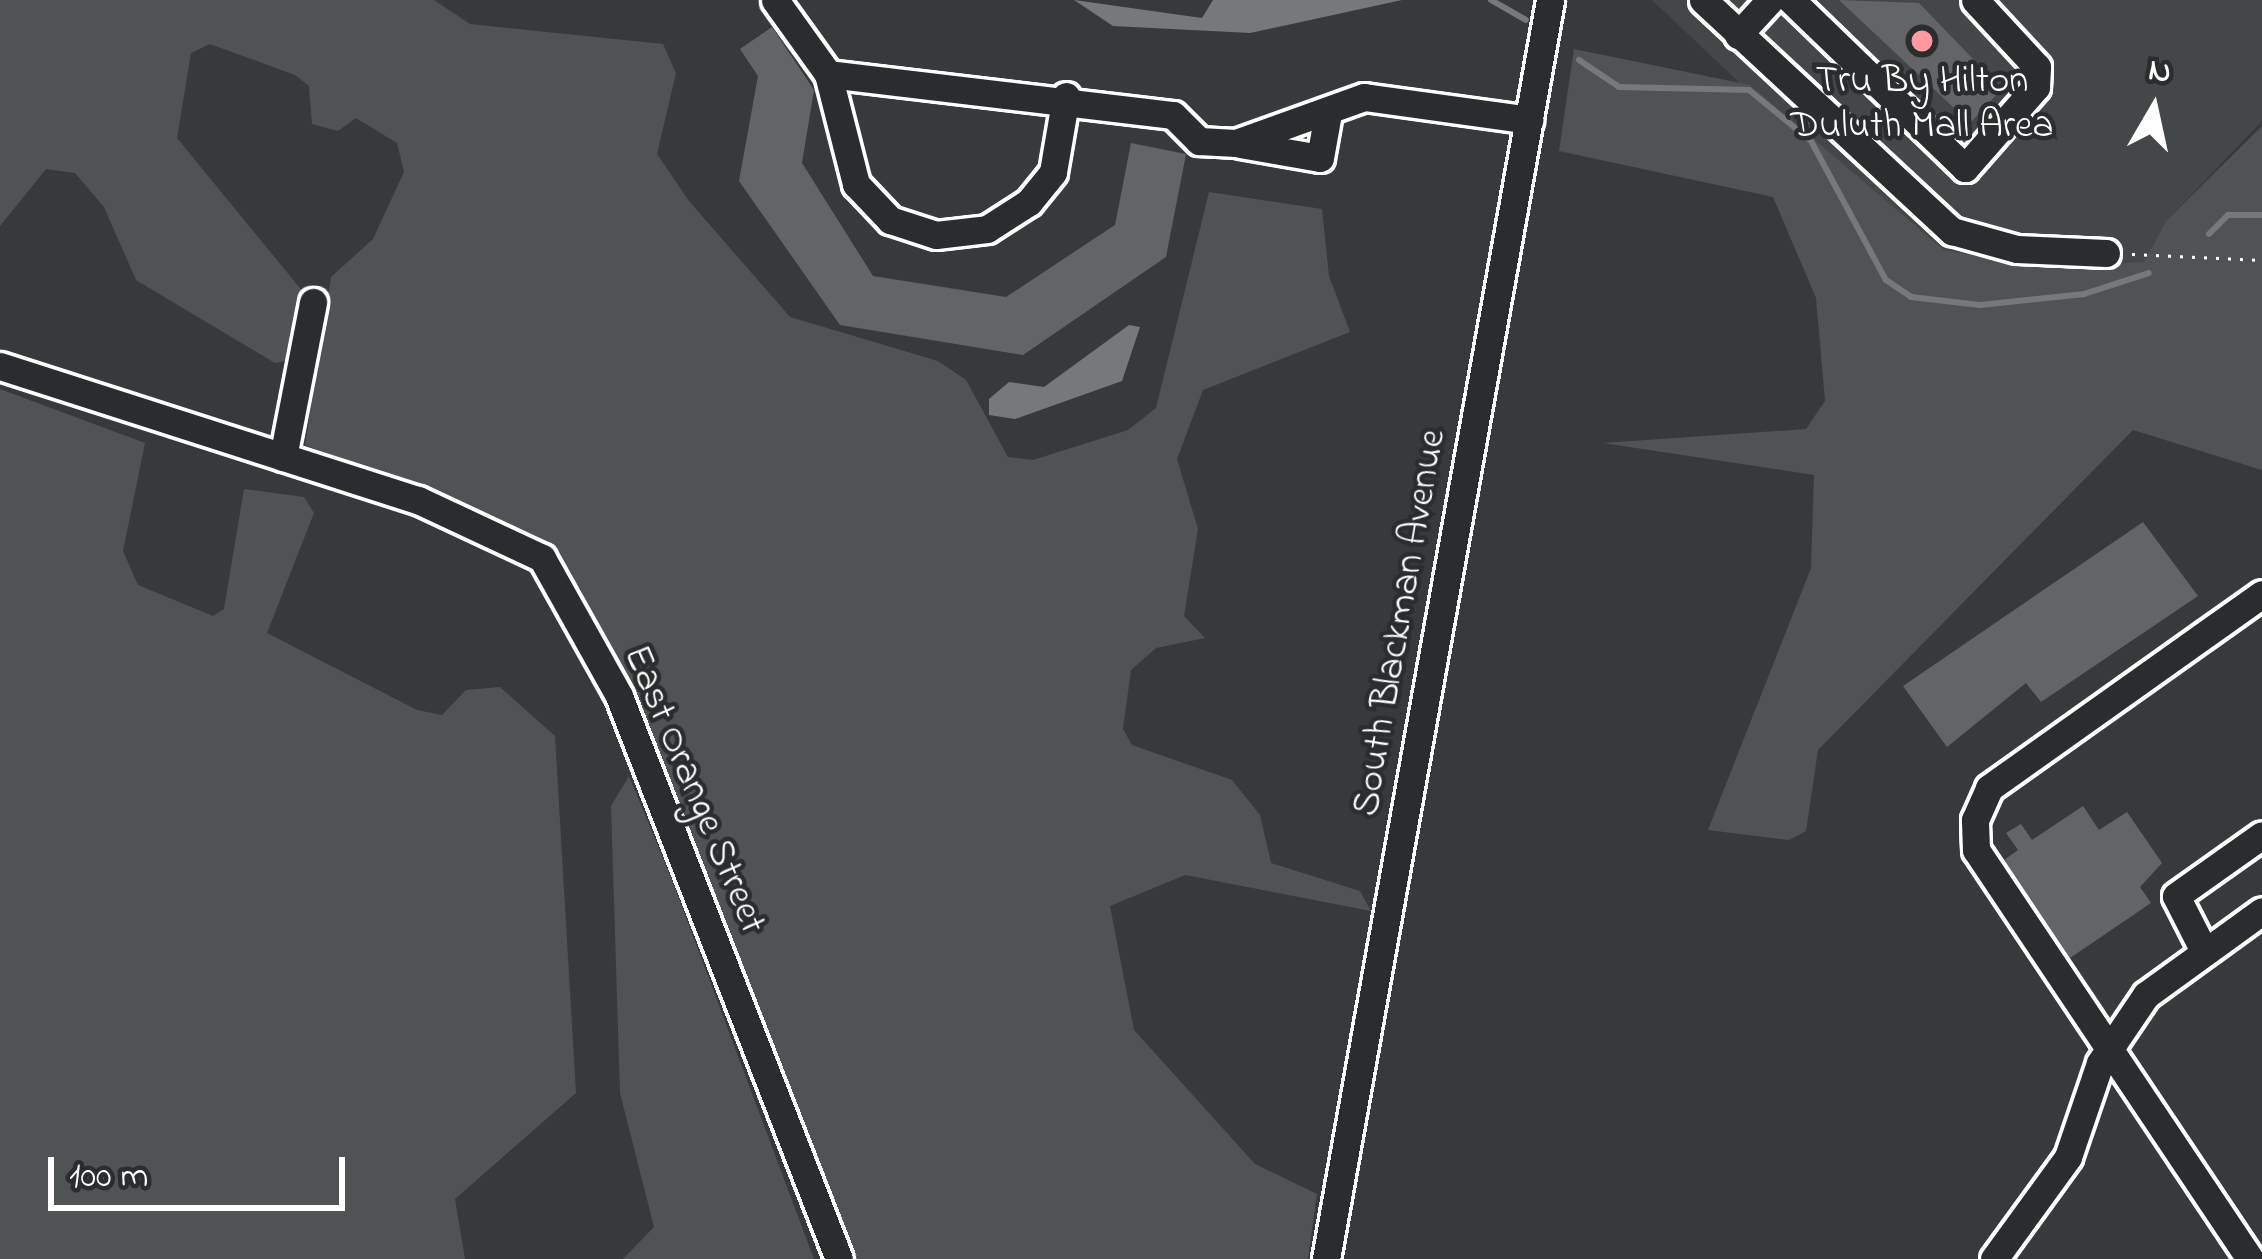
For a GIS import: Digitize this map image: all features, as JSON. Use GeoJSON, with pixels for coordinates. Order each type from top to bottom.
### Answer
{"type":"FeatureCollection","features":[{"type":"Feature","properties":{"kind":"street"},"geometry":{"type":"LineString","coordinates":[[775,0],[828,74],[856,184],[890,220],[936,235],[987,229],[1030,202],[1053,172],[1066,96]]}},
{"type":"Feature","properties":{"kind":"street","name":"South Blackman Avenue"},"geometry":{"type":"LineString","coordinates":[[1326,1259],[1550,0]]}},
{"type":"Feature","properties":{"kind":"street"},"geometry":{"type":"LineString","coordinates":[[1703,0],[1952,231],[2017,249],[2107,253]]}},
{"type":"Feature","properties":{"kind":"street"},"geometry":{"type":"LineString","coordinates":[[1738,35],[1770,0]]}},
{"type":"Feature","properties":{"kind":"street"},"geometry":{"type":"LineString","coordinates":[[1791,0],[1965,168],[2036,88],[2038,67],[1975,0]]}},
{"type":"Feature","properties":{"kind":"street"},"geometry":{"type":"LineString","coordinates":[[828,74],[925,92],[1066,96],[1173,115],[1199,141],[1320,158],[1328,113]]}},
{"type":"Feature","properties":{"kind":"street"},"geometry":{"type":"LineString","coordinates":[[1236,143],[1328,113],[1400,98],[1529,120]]}},
{"type":"Feature","properties":{"kind":"street"},"geometry":{"type":"LineString","coordinates":[[283,457],[313,302]]}},
{"type":"Feature","properties":{"kind":"street","name":"East Orange Street"},"geometry":{"type":"LineString","coordinates":[[0,366],[283,457],[542,558],[619,696],[839,1259]]}},
{"type":"Feature","properties":{"kind":"street"},"geometry":{"type":"LineString","coordinates":[[2250,1259],[1976,850],[1982,796],[2262,593]]}},
{"type":"Feature","properties":{"kind":"street"},"geometry":{"type":"LineString","coordinates":[[2203,949],[2176,896],[2262,835]]}},
{"type":"Feature","properties":{"kind":"street"},"geometry":{"type":"LineString","coordinates":[[1994,1259],[2068,1157],[2109,1047],[2146,995],[2203,949],[2262,911]]}},
{"type":"Feature","properties":{"kind":"path"},"geometry":{"type":"LineString","coordinates":[[2107,253],[2262,260]]}},
{"type":"Feature","properties":{"kind":"shaded area"},"geometry":{"type":"Polygon","coordinates":[[[0,0],[434,0],[470,24],[663,44],[676,73],[657,154],[689,201],[790,317],[938,361],[966,380],[1008,457],[1033,460],[1128,430],[1156,408],[1209,192],[1322,209],[1329,276],[1350,332],[1203,390],[1177,459],[1198,529],[1184,616],[1205,638],[1156,648],[1131,670],[1123,729],[1132,745],[1232,780],[1260,815],[1271,863],[1360,891],[1371,911],[1185,875],[1110,906],[1134,1030],[1255,1164],[1317,1194],[1308,1259],[853,1259],[693,843],[579,586],[496,517],[305,445],[331,277],[373,239],[404,172],[397,143],[356,118],[338,131],[312,124],[309,86],[295,75],[210,44],[191,53],[177,138],[304,293],[293,360],[275,363],[136,280],[104,207],[75,173],[46,169],[0,226],[0,0]]]}},
{"type":"Feature","properties":{"kind":"shaded area"},"geometry":{"type":"Polygon","coordinates":[[[1074,0],[1202,18],[1213,0],[1402,0],[1250,33],[1113,26],[1074,0]]]}},
{"type":"Feature","properties":{"kind":"shaded area"},"geometry":{"type":"Polygon","coordinates":[[[1652,0],[2262,0],[2262,121],[2167,220],[2143,309],[1940,272],[1652,0]]]}},
{"type":"Feature","properties":{"kind":"shaded area"},"geometry":{"type":"Polygon","coordinates":[[[1574,49],[1750,85],[1944,250],[2047,268],[2144,262],[2167,220],[2262,126],[2262,470],[2133,430],[1818,750],[1806,831],[1789,840],[1708,830],[1811,568],[1814,475],[1603,443],[1806,429],[1825,401],[1816,298],[1773,197],[1559,151],[1574,49]]]}},
{"type":"Feature","properties":{"kind":"shaded area"},"geometry":{"type":"Polygon","coordinates":[[[1129,325],[1140,327],[1122,381],[1015,419],[989,415],[989,399],[1009,382],[1044,387],[1129,325]]]}},
{"type":"Feature","properties":{"kind":"shaded area"},"geometry":{"type":"Polygon","coordinates":[[[0,389],[145,443],[123,551],[138,585],[213,616],[224,609],[244,489],[304,497],[314,513],[267,633],[417,710],[442,715],[466,690],[500,687],[555,736],[576,1093],[455,1199],[465,1259],[0,1259],[0,389]]]}},
{"type":"Feature","properties":{"kind":"shaded area"},"geometry":{"type":"Polygon","coordinates":[[[629,776],[814,1259],[623,1259],[654,1227],[620,1093],[611,806],[629,776]]]}},
{"type":"Feature","properties":{"kind":"building","name":"Tru By Hilton Duluth Mall Area"},"geometry":{"type":"Polygon","coordinates":[[[1839,0],[1919,3],[2002,89],[1970,123],[1839,0]]]}},
{"type":"Feature","properties":{"kind":"building"},"geometry":{"type":"Polygon","coordinates":[[[772,27],[814,90],[802,163],[873,276],[1006,297],[1115,225],[1131,143],[1186,154],[1166,257],[1023,355],[840,325],[739,181],[758,76],[740,49],[772,27]]]}},
{"type":"Feature","properties":{"kind":"building"},"geometry":{"type":"Polygon","coordinates":[[[2143,522],[2198,596],[2041,702],[2026,683],[1947,747],[1903,686],[2143,522]]]}},
{"type":"Feature","properties":{"kind":"building"},"geometry":{"type":"Polygon","coordinates":[[[2083,806],[2099,830],[2127,812],[2162,863],[2140,887],[2151,903],[2070,958],[2004,860],[2018,850],[2006,833],[2021,824],[2032,840],[2083,806]]]}},
{"type":"Feature","properties":{"kind":"waterway"},"geometry":{"type":"LineString","coordinates":[[1491,0],[1526,20]]}},
{"type":"Feature","properties":{"kind":"waterway"},"geometry":{"type":"LineString","coordinates":[[1579,60],[1619,87],[1749,90],[1811,141],[1886,280],[1911,297],[1980,305],[2084,294],[2149,273]]}},
{"type":"Feature","properties":{"kind":"waterway"},"geometry":{"type":"LineString","coordinates":[[2209,234],[2228,215],[2262,215]]}},
{"type":"Feature","properties":{"kind":"place","name":"Tru By Hilton Duluth Mall Area"},"geometry":{"type":"Point","coordinates":[1922,41]}}]}
